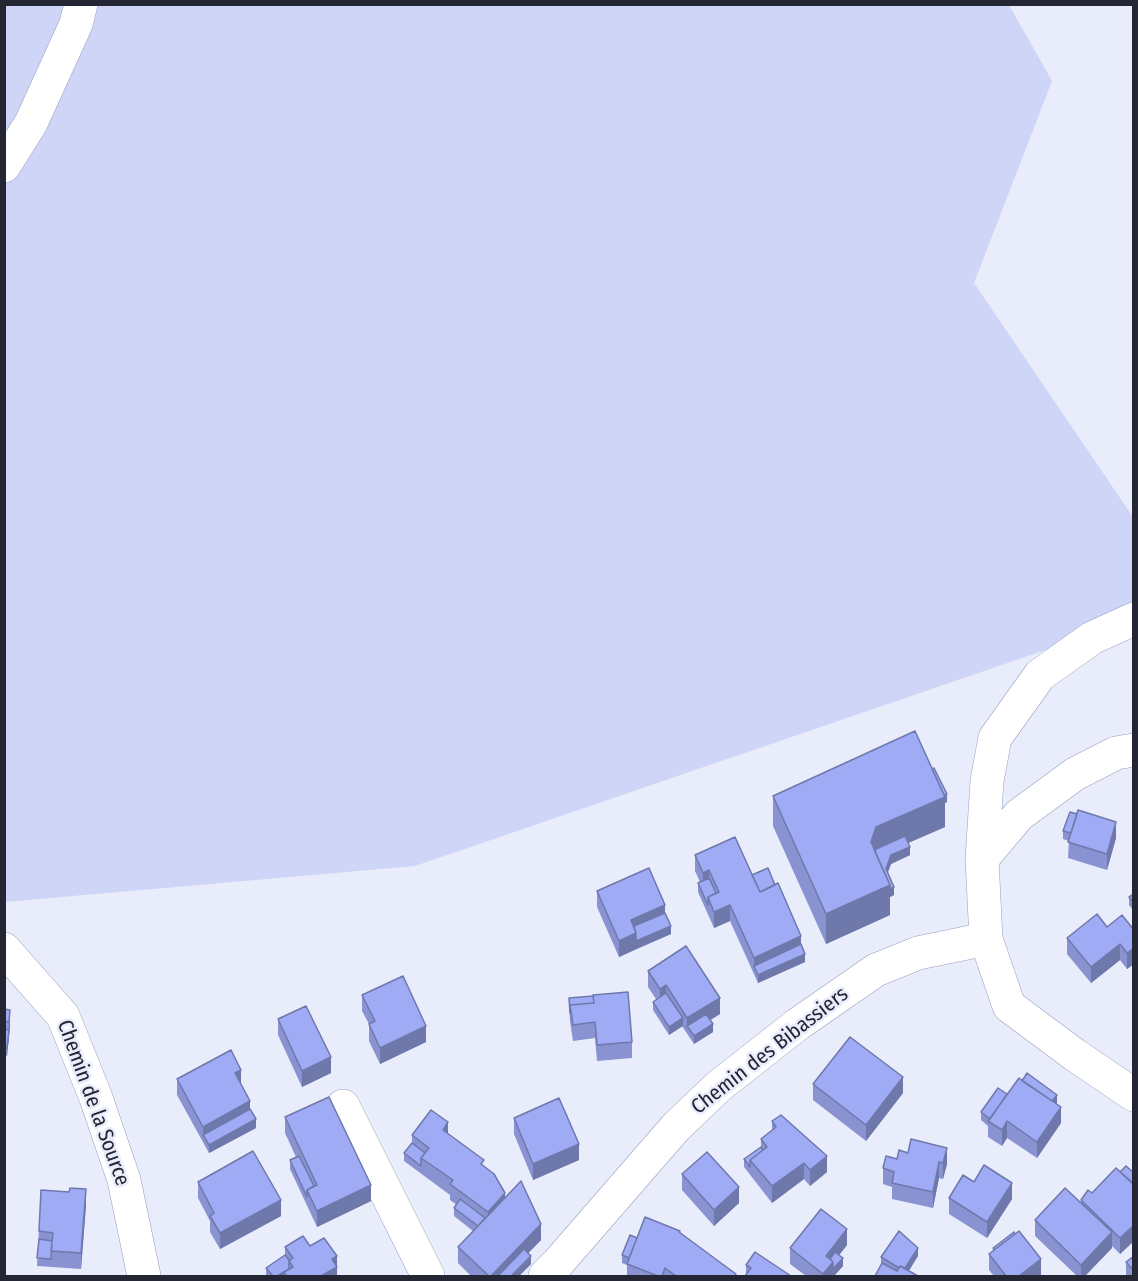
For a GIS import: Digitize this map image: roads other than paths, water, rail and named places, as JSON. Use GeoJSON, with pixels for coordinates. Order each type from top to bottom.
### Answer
{"type":"FeatureCollection","features":[{"type":"Feature","properties":{"kind":"street"},"geometry":{"type":"LineString","coordinates":[[4,166],[31,123],[76,24],[81,4]]}},
{"type":"Feature","properties":{"kind":"street"},"geometry":{"type":"LineString","coordinates":[[1134,619],[1092,638],[1040,675],[995,738],[987,780],[982,859],[986,939],[1010,1006],[1075,1055],[1134,1095]]}},
{"type":"Feature","properties":{"kind":"street"},"geometry":{"type":"LineString","coordinates":[[982,859],[1019,815],[1075,774],[1116,753],[1134,750]]}},
{"type":"Feature","properties":{"kind":"street","name":"Chemin des Bibassiers"},"geometry":{"type":"LineString","coordinates":[[558,1272],[676,1127],[719,1086],[798,1024],[876,970],[918,953],[986,939]]}},
{"type":"Feature","properties":{"kind":"street","name":"Chemin de la Source"},"geometry":{"type":"LineString","coordinates":[[4,949],[63,1016],[96,1098],[124,1180],[144,1276]]}},
{"type":"Feature","properties":{"kind":"street"},"geometry":{"type":"LineString","coordinates":[[343,1106],[428,1276]]}}]}
